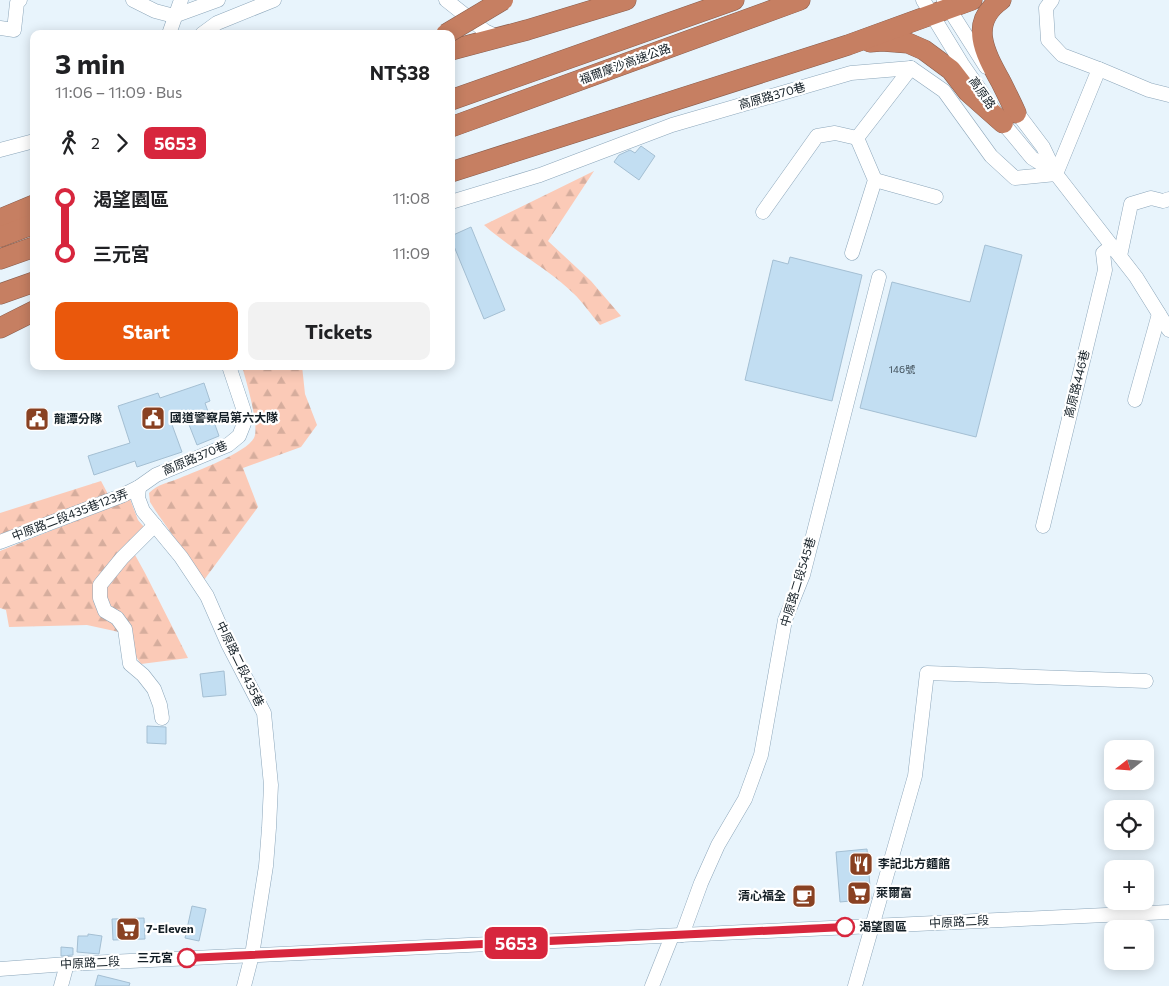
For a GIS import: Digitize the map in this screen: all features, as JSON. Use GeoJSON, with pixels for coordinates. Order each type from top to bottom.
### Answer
{"type":"FeatureCollection","features":[{"type":"Feature","properties":{"kind":"highway"},"geometry":{"type":"LineString","coordinates":[[455,41],[503,0]]}},
{"type":"Feature","properties":{"kind":"highway"},"geometry":{"type":"LineString","coordinates":[[455,44],[498,37],[626,0]]}},
{"type":"Feature","properties":{"kind":"highway","name":"福爾摩沙高速公路"},"geometry":{"type":"LineString","coordinates":[[455,99],[734,0]]}},
{"type":"Feature","properties":{"kind":"highway","name":"福爾摩沙高速公路"},"geometry":{"type":"LineString","coordinates":[[455,126],[800,0]]}},
{"type":"Feature","properties":{"kind":"highway"},"geometry":{"type":"LineString","coordinates":[[455,171],[848,45],[936,6],[972,0]]}},
{"type":"Feature","properties":{"kind":"highway"},"geometry":{"type":"LineString","coordinates":[[1002,0],[992,6],[984,19],[982,41],[1010,118]]}},
{"type":"Feature","properties":{"kind":"highway"},"geometry":{"type":"LineString","coordinates":[[848,45],[882,41],[908,43],[924,50],[950,70],[968,92],[1010,118]]}},
{"type":"Feature","properties":{"kind":"highway"},"geometry":{"type":"LineString","coordinates":[[0,219],[30,207]]}},
{"type":"Feature","properties":{"kind":"highway"},"geometry":{"type":"LineString","coordinates":[[0,237],[30,226]]}},
{"type":"Feature","properties":{"kind":"highway"},"geometry":{"type":"LineString","coordinates":[[0,260],[30,249]]}},
{"type":"Feature","properties":{"kind":"highway"},"geometry":{"type":"LineString","coordinates":[[0,294],[30,283]]}},
{"type":"Feature","properties":{"kind":"highway"},"geometry":{"type":"LineString","coordinates":[[0,321],[30,311]]}},
{"type":"Feature","properties":{"kind":"highway"},"geometry":{"type":"LineString","coordinates":[[0,328],[30,312]]}},
{"type":"Feature","properties":{"kind":"street"},"geometry":{"type":"LineString","coordinates":[[0,28],[14,30],[17,3],[20,0]]}},
{"type":"Feature","properties":{"kind":"street"},"geometry":{"type":"LineString","coordinates":[[133,0],[155,11],[174,16],[218,0]]}},
{"type":"Feature","properties":{"kind":"street"},"geometry":{"type":"LineString","coordinates":[[170,30],[181,0]]}},
{"type":"Feature","properties":{"kind":"street"},"geometry":{"type":"LineString","coordinates":[[207,30],[217,23],[274,0]]}},
{"type":"Feature","properties":{"kind":"street"},"geometry":{"type":"LineString","coordinates":[[446,0],[485,31],[498,37]]}},
{"type":"Feature","properties":{"kind":"street"},"geometry":{"type":"LineString","coordinates":[[1052,0],[1046,8],[1048,40],[1062,55],[1149,90],[1169,95]]}},
{"type":"Feature","properties":{"kind":"street","name":"高原路"},"geometry":{"type":"LineString","coordinates":[[936,6],[1010,118],[1032,158],[1056,174],[1136,277],[1169,330]]}},
{"type":"Feature","properties":{"kind":"street"},"geometry":{"type":"LineString","coordinates":[[455,37],[465,15]]}},
{"type":"Feature","properties":{"kind":"street"},"geometry":{"type":"LineString","coordinates":[[857,138],[911,68],[944,92],[991,156],[1015,178],[1056,174],[1099,69]]}},
{"type":"Feature","properties":{"kind":"street","name":"高原路370巷"},"geometry":{"type":"LineString","coordinates":[[455,201],[540,175],[672,125],[851,73],[911,68]]}},
{"type":"Feature","properties":{"kind":"street"},"geometry":{"type":"LineString","coordinates":[[763,212],[817,136],[835,133],[857,138]]}},
{"type":"Feature","properties":{"kind":"street"},"geometry":{"type":"LineString","coordinates":[[852,253],[875,180],[857,138]]}},
{"type":"Feature","properties":{"kind":"street"},"geometry":{"type":"LineString","coordinates":[[0,150],[30,142]]}},
{"type":"Feature","properties":{"kind":"street"},"geometry":{"type":"LineString","coordinates":[[875,180],[936,197]]}},
{"type":"Feature","properties":{"kind":"street"},"geometry":{"type":"LineString","coordinates":[[1116,251],[1131,204],[1151,198],[1163,201],[1169,199]]}},
{"type":"Feature","properties":{"kind":"street","name":"高原路446巷"},"geometry":{"type":"LineString","coordinates":[[1043,526],[1105,270],[1103,253],[1116,251]]}},
{"type":"Feature","properties":{"kind":"street","name":"中原路二段545巷"},"geometry":{"type":"LineString","coordinates":[[652,986],[718,845],[745,799],[761,755],[785,620],[803,574],[879,278]]}},
{"type":"Feature","properties":{"kind":"street"},"geometry":{"type":"LineString","coordinates":[[1135,400],[1159,314]]}},
{"type":"Feature","properties":{"kind":"street","name":"高原路370巷"},"geometry":{"type":"LineString","coordinates":[[139,487],[156,474],[228,445],[239,436],[245,420],[244,411],[230,370]]}},
{"type":"Feature","properties":{"kind":"street","name":"中原路二段435巷"},"geometry":{"type":"LineString","coordinates":[[139,487],[138,498],[143,511],[181,557],[207,596],[228,644],[264,713],[270,785],[269,828],[266,866],[252,955],[244,986]]}},
{"type":"Feature","properties":{"kind":"street","name":"中原路二段435巷123弄"},"geometry":{"type":"LineString","coordinates":[[0,542],[121,496],[139,487]]}},
{"type":"Feature","properties":{"kind":"street"},"geometry":{"type":"LineString","coordinates":[[155,525],[122,558],[100,585],[100,598],[105,611],[117,618],[125,629],[130,664],[154,689],[160,705],[162,718]]}},
{"type":"Feature","properties":{"kind":"street"},"geometry":{"type":"LineString","coordinates":[[855,986],[915,776],[927,673],[1146,681]]}},
{"type":"Feature","properties":{"kind":"street","name":"中原路二段"},"geometry":{"type":"LineString","coordinates":[[0,969],[67,964],[1169,912]]}},
{"type":"Feature","properties":{"kind":"street"},"geometry":{"type":"LineString","coordinates":[[60,986],[67,964]]}},
{"type":"Feature","properties":{"kind":"green space"},"geometry":{"type":"Polygon","coordinates":[[[594,171],[548,241],[591,281],[621,316],[600,325],[580,300],[563,284],[484,225],[594,171]]]}},
{"type":"Feature","properties":{"kind":"green space"},"geometry":{"type":"Polygon","coordinates":[[[243,370],[302,370],[305,394],[317,425],[301,447],[243,468],[258,507],[204,580],[155,510],[150,502],[149,493],[160,486],[231,455],[249,444],[254,438],[255,424],[243,370]]]}},
{"type":"Feature","properties":{"kind":"green space"},"geometry":{"type":"Polygon","coordinates":[[[101,481],[109,496],[0,536],[0,513],[101,481]]]}},
{"type":"Feature","properties":{"kind":"green space"},"geometry":{"type":"Polygon","coordinates":[[[130,499],[138,520],[144,527],[129,544],[188,658],[141,664],[119,632],[87,625],[9,627],[6,610],[0,608],[0,551],[130,499]]]}},
{"type":"Feature","properties":{"kind":"building"},"geometry":{"type":"Polygon","coordinates":[[[641,146],[655,156],[639,180],[614,162],[619,155],[630,150],[635,153],[641,146]]]}},
{"type":"Feature","properties":{"kind":"building"},"geometry":{"type":"Polygon","coordinates":[[[471,227],[505,310],[484,319],[455,249],[455,234],[471,227]]]}},
{"type":"Feature","properties":{"kind":"building"},"geometry":{"type":"Polygon","coordinates":[[[985,245],[1022,255],[976,437],[860,408],[892,282],[970,302],[985,245]]]}},
{"type":"Feature","properties":{"kind":"building"},"geometry":{"type":"Polygon","coordinates":[[[790,257],[862,275],[832,401],[745,380],[773,260],[788,264],[790,257]]]}},
{"type":"Feature","properties":{"kind":"building","name":"國道警察局第六大隊"},"geometry":{"type":"Polygon","coordinates":[[[204,383],[210,401],[205,403],[219,436],[197,445],[186,417],[171,422],[182,452],[137,467],[135,461],[94,475],[88,456],[130,443],[118,406],[158,393],[160,398],[204,383]]]}},
{"type":"Feature","properties":{"kind":"building"},"geometry":{"type":"Polygon","coordinates":[[[224,671],[226,695],[203,697],[200,674],[224,671]]]}},
{"type":"Feature","properties":{"kind":"building"},"geometry":{"type":"Polygon","coordinates":[[[147,726],[166,727],[166,744],[147,743],[147,726]]]}},
{"type":"Feature","properties":{"kind":"building"},"geometry":{"type":"Polygon","coordinates":[[[867,849],[871,899],[840,902],[836,852],[867,849]]]}},
{"type":"Feature","properties":{"kind":"building"},"geometry":{"type":"Polygon","coordinates":[[[192,906],[206,909],[199,941],[185,938],[192,906]]]}},
{"type":"Feature","properties":{"kind":"building","name":"7-Eleven"},"geometry":{"type":"Polygon","coordinates":[[[144,918],[145,939],[113,940],[112,919],[144,918]]]}},
{"type":"Feature","properties":{"kind":"building"},"geometry":{"type":"Polygon","coordinates":[[[88,934],[102,936],[99,954],[77,952],[78,936],[88,936],[88,934]]]}},
{"type":"Feature","properties":{"kind":"building"},"geometry":{"type":"Polygon","coordinates":[[[61,947],[73,948],[73,955],[61,956],[61,947]]]}},
{"type":"Feature","properties":{"kind":"building"},"geometry":{"type":"Polygon","coordinates":[[[98,975],[130,983],[129,986],[95,986],[98,975]]]}},
{"type":"Feature","properties":{"kind":"bus line","name":"5653"},"geometry":{"type":"LineString","coordinates":[[187,958],[845,927]]}},
{"type":"Feature","properties":{"kind":"place","name":"國道警察局第六大隊"},"geometry":{"type":"Point","coordinates":[153,418]}},
{"type":"Feature","properties":{"kind":"place","name":"龍潭分隊"},"geometry":{"type":"Point","coordinates":[37,419]}},
{"type":"Feature","properties":{"kind":"place","name":"李記北方麵館"},"geometry":{"type":"Point","coordinates":[861,864]}},
{"type":"Feature","properties":{"kind":"place","name":"萊爾富"},"geometry":{"type":"Point","coordinates":[859,893]}},
{"type":"Feature","properties":{"kind":"place","name":"清心福全"},"geometry":{"type":"Point","coordinates":[804,896]}},
{"type":"Feature","properties":{"kind":"place","name":"渴望園區"},"geometry":{"type":"Point","coordinates":[845,927]}},
{"type":"Feature","properties":{"kind":"place","name":"7-Eleven"},"geometry":{"type":"Point","coordinates":[128,929]}},
{"type":"Feature","properties":{"kind":"place","name":"三元宮"},"geometry":{"type":"Point","coordinates":[187,958]}}]}
